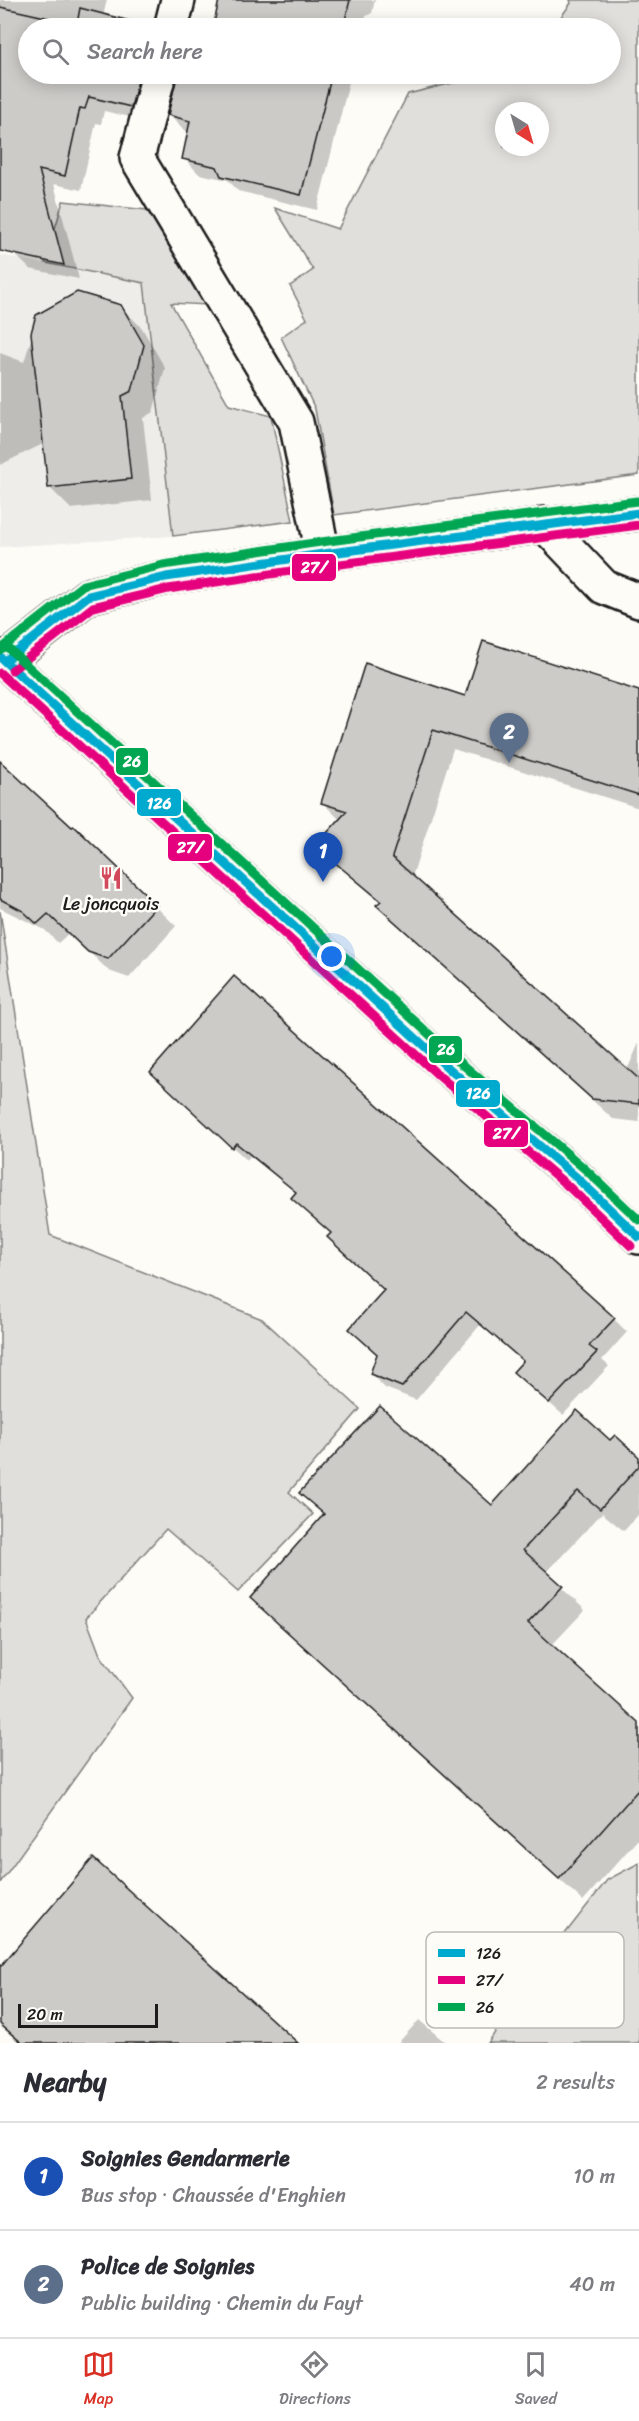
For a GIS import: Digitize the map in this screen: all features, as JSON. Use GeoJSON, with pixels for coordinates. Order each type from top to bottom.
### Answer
{"type":"FeatureCollection","features":[{"type":"Feature","properties":{"kind":"main road"},"geometry":{"type":"LineString","coordinates":[[174,18],[178,0]]}},
{"type":"Feature","properties":{"kind":"main road"},"geometry":{"type":"LineString","coordinates":[[156,84],[137,158],[296,422],[323,554]]}},
{"type":"Feature","properties":{"kind":"main road"},"geometry":{"type":"LineString","coordinates":[[639,513],[544,524],[166,577],[87,596],[2,659],[446,1066],[576,1178],[639,1237]]}},
{"type":"Feature","properties":{"kind":"main road"},"geometry":{"type":"LineString","coordinates":[[544,524],[604,587],[639,601]]}},
{"type":"Feature","properties":{"kind":"shaded area"},"geometry":{"type":"Polygon","coordinates":[[[570,0],[639,0],[639,475],[334,515],[315,409],[281,337],[307,319],[290,286],[313,270],[275,208],[338,229],[408,94],[448,84],[621,84],[621,18],[560,18],[571,3],[570,0]]]}},
{"type":"Feature","properties":{"kind":"shaded area"},"geometry":{"type":"Polygon","coordinates":[[[63,201],[147,210],[207,305],[171,303],[229,405],[271,416],[293,521],[173,536],[144,283],[45,263],[63,201]]]}},
{"type":"Feature","properties":{"kind":"shaded area"},"geometry":{"type":"Polygon","coordinates":[[[0,255],[144,283],[173,536],[0,547],[0,255]]]}},
{"type":"Feature","properties":{"kind":"shaded area"},"geometry":{"type":"Polygon","coordinates":[[[0,911],[50,1235],[262,1319],[360,1409],[289,1492],[313,1514],[238,1592],[166,1529],[86,1618],[100,1655],[132,1698],[0,1883],[0,911]]]}},
{"type":"Feature","properties":{"kind":"shaded area"},"geometry":{"type":"Polygon","coordinates":[[[639,1863],[639,2043],[488,2043],[498,2028],[624,2028],[624,1932],[566,1932],[607,1880],[639,1863]]]}},
{"type":"Feature","properties":{"kind":"building"},"geometry":{"type":"Polygon","coordinates":[[[219,0],[350,0],[346,18],[215,18],[219,0]]]}},
{"type":"Feature","properties":{"kind":"building"},"geometry":{"type":"Polygon","coordinates":[[[0,7],[50,18],[18,18],[18,84],[137,84],[131,107],[89,97],[85,109],[80,108],[65,176],[39,170],[64,265],[0,251],[0,7]]]}},
{"type":"Feature","properties":{"kind":"building"},"geometry":{"type":"Polygon","coordinates":[[[80,8],[118,18],[78,18],[80,8]]]}},
{"type":"Feature","properties":{"kind":"building"},"geometry":{"type":"Polygon","coordinates":[[[175,84],[329,84],[301,195],[221,176],[217,167],[182,159],[190,121],[168,115],[175,84]]]}},
{"type":"Feature","properties":{"kind":"building"},"geometry":{"type":"Polygon","coordinates":[[[77,292],[121,305],[144,345],[132,391],[122,396],[131,479],[48,488],[31,333],[36,315],[77,292]]]}},
{"type":"Feature","properties":{"kind":"building"},"geometry":{"type":"Polygon","coordinates":[[[483,641],[639,691],[639,795],[433,730],[392,857],[639,1079],[639,1104],[592,1099],[376,905],[381,901],[315,846],[347,811],[321,803],[365,663],[465,696],[483,641]]]}},
{"type":"Feature","properties":{"kind":"building"},"geometry":{"type":"Polygon","coordinates":[[[0,761],[72,827],[74,826],[157,905],[108,959],[88,952],[48,914],[37,924],[23,911],[0,899],[0,761]]]}},
{"type":"Feature","properties":{"kind":"building"},"geometry":{"type":"Polygon","coordinates":[[[234,976],[615,1318],[589,1346],[597,1352],[549,1403],[513,1372],[523,1361],[466,1312],[402,1387],[370,1374],[377,1354],[349,1329],[384,1290],[327,1237],[331,1233],[291,1198],[296,1192],[236,1143],[232,1148],[150,1072],[234,976]]]}},
{"type":"Feature","properties":{"kind":"building"},"geometry":{"type":"Polygon","coordinates":[[[380,1406],[492,1505],[577,1410],[610,1440],[615,1435],[639,1457],[639,1466],[600,1509],[578,1491],[523,1550],[563,1586],[528,1623],[639,1723],[639,1789],[559,1879],[250,1598],[324,1514],[299,1493],[380,1406]]]}},
{"type":"Feature","properties":{"kind":"building"},"geometry":{"type":"Polygon","coordinates":[[[93,1858],[298,2043],[22,2043],[0,2024],[0,1967],[93,1858]]]}},
{"type":"Feature","properties":{"kind":"transit line","name":"26"},"geometry":{"type":"LineString","coordinates":[[0,650],[83,585],[163,565],[637,501]]}},
{"type":"Feature","properties":{"kind":"transit line","name":"126"},"geometry":{"type":"LineString","coordinates":[[5,661],[88,596],[166,577],[639,513]]}},
{"type":"Feature","properties":{"kind":"transit line","name":"27/"},"geometry":{"type":"LineString","coordinates":[[12,670],[93,607],[168,589],[639,525]]}},
{"type":"Feature","properties":{"kind":"transit line","name":"26"},"geometry":{"type":"LineString","coordinates":[[8,648],[454,1057],[585,1169],[639,1220]]}},
{"type":"Feature","properties":{"kind":"transit line","name":"126"},"geometry":{"type":"LineString","coordinates":[[0,657],[446,1066],[577,1178],[639,1237]]}},
{"type":"Feature","properties":{"kind":"transit line","name":"27/"},"geometry":{"type":"LineString","coordinates":[[0,673],[438,1075],[569,1187],[631,1246]]}},
{"type":"Feature","properties":{"kind":"place","name":"Police de Soignies"},"geometry":{"type":"Point","coordinates":[509,763]}},
{"type":"Feature","properties":{"kind":"place","name":"Le joncquois"},"geometry":{"type":"Point","coordinates":[111,878]}},
{"type":"Feature","properties":{"kind":"place","name":"Soignies Gendarmerie"},"geometry":{"type":"Point","coordinates":[323,882]}}]}
